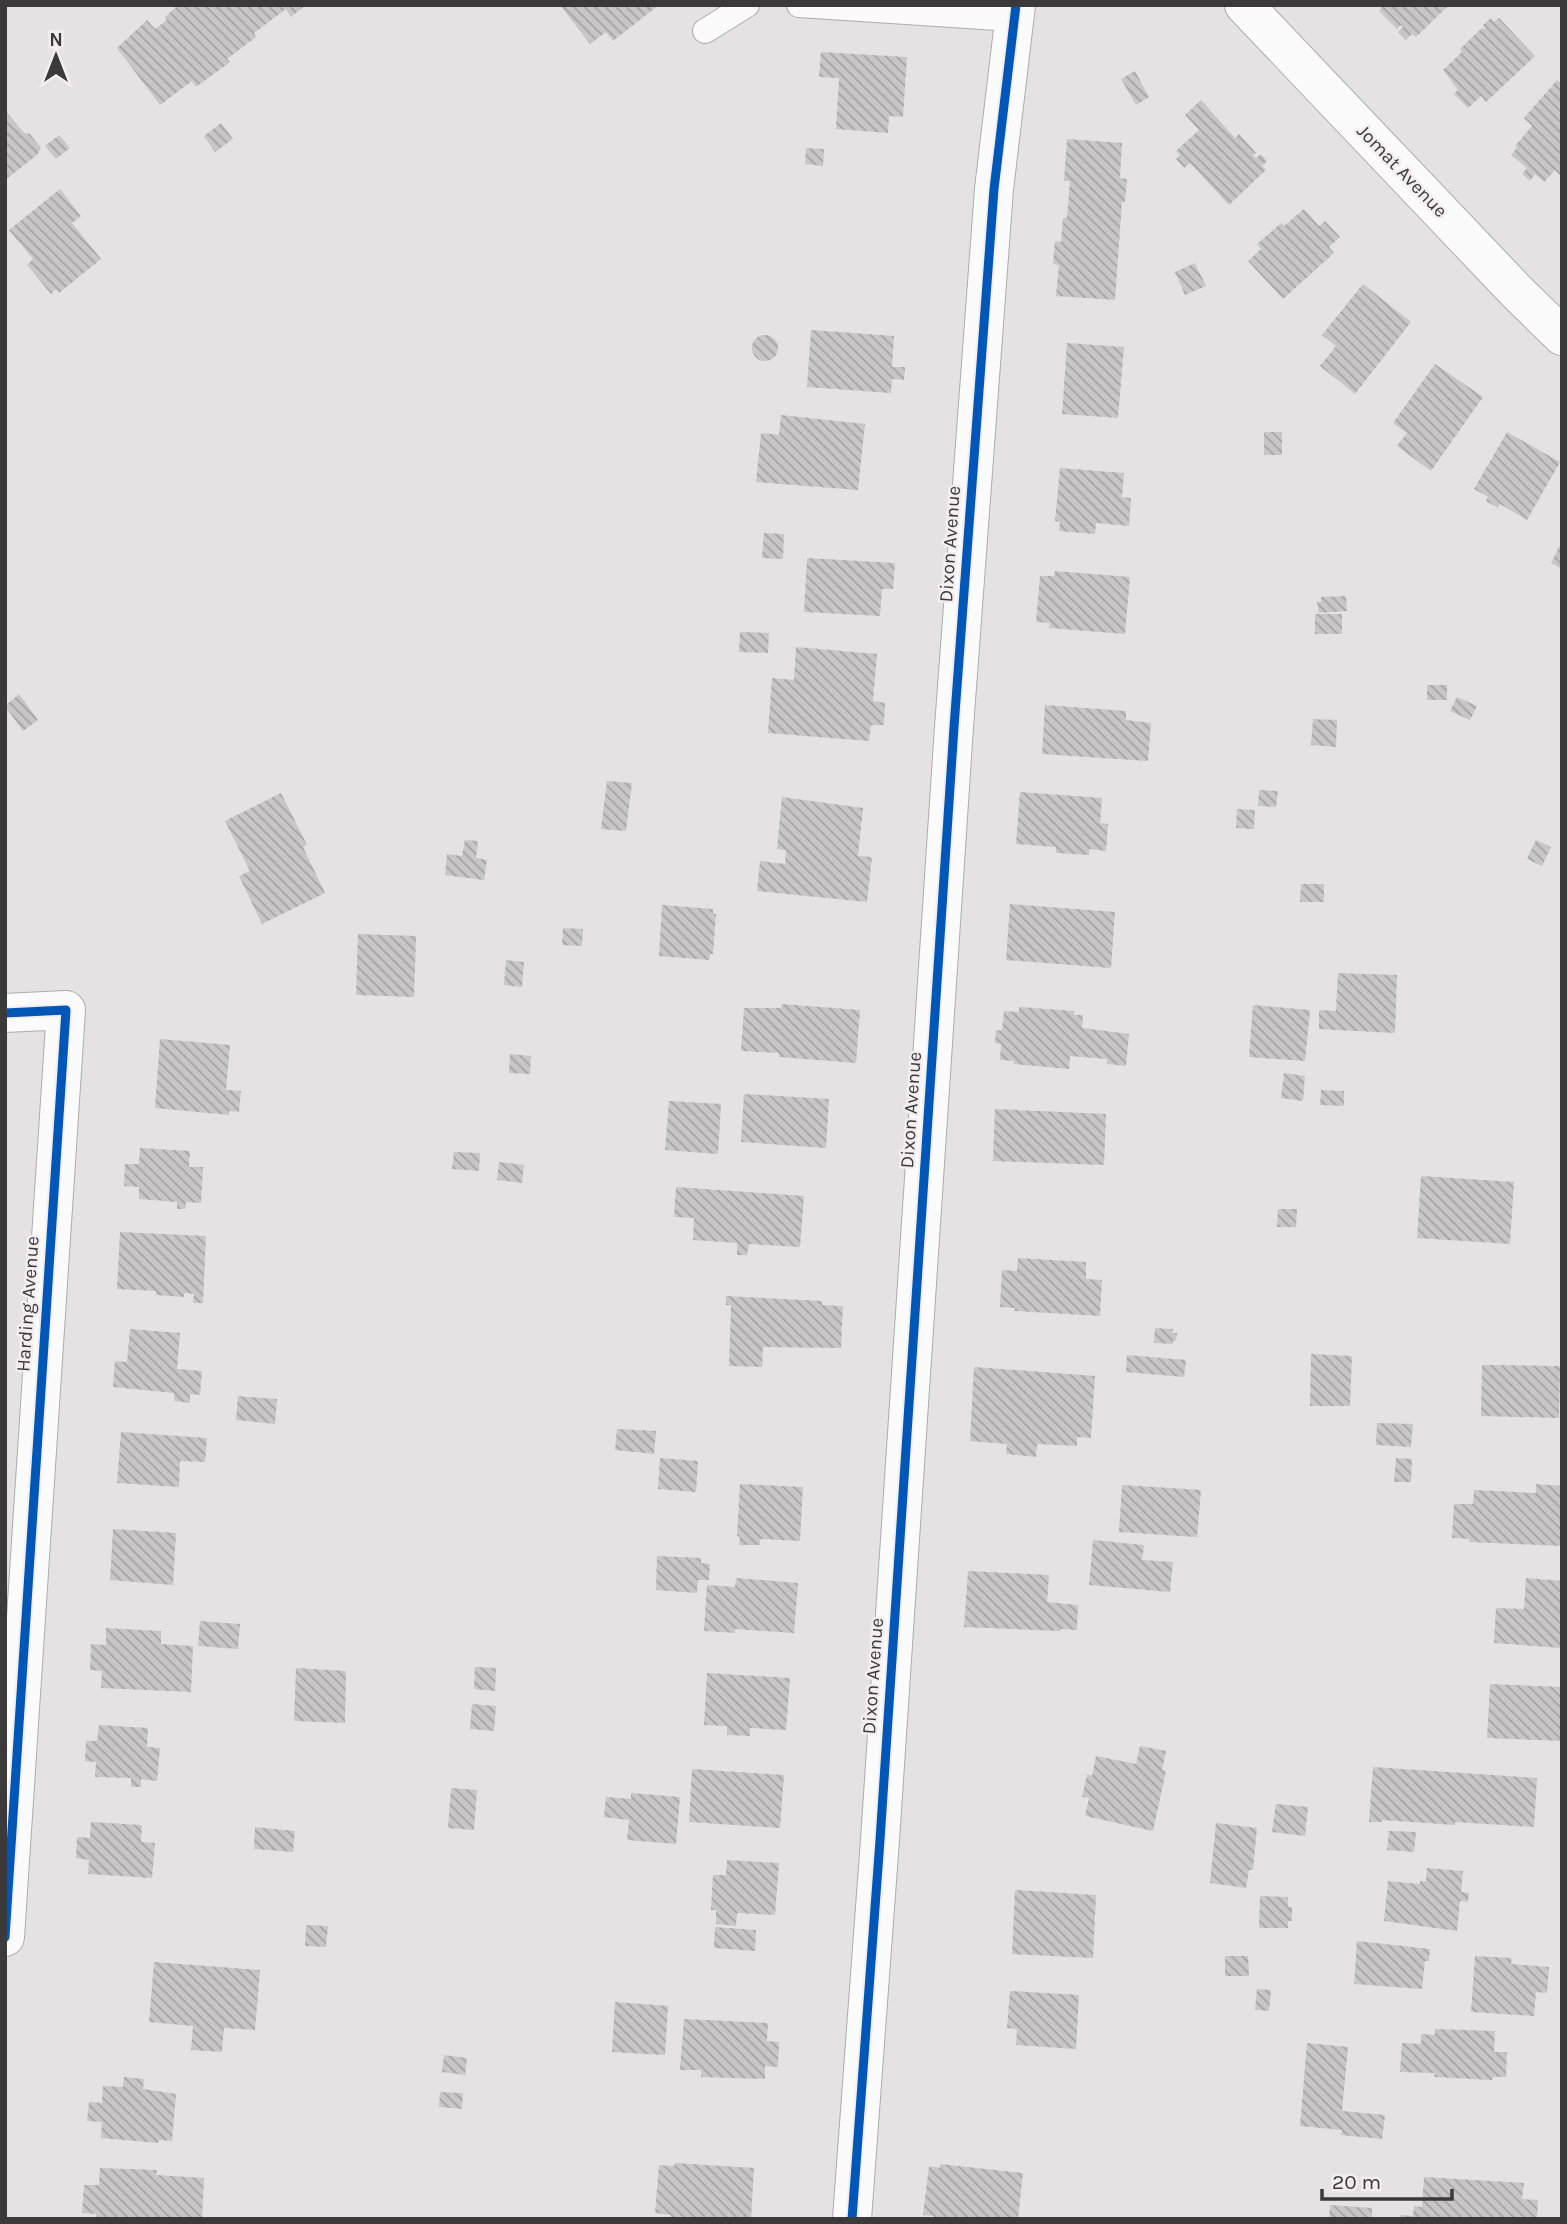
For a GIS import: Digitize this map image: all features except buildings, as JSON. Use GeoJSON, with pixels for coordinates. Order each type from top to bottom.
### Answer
{"type":"FeatureCollection","features":[{"type":"Feature","properties":{"kind":"street","name":"Jomat Avenue"},"geometry":{"type":"LineString","coordinates":[[1244,5],[1516,292],[1562,336]]}},
{"type":"Feature","properties":{"kind":"street","name":"Dixon Avenue"},"geometry":{"type":"LineString","coordinates":[[852,2219],[954,727],[994,189],[1015,12]]}},
{"type":"Feature","properties":{"kind":"street","name":"Harding Avenue"},"geometry":{"type":"LineString","coordinates":[[5,1013],[66,1010],[5,1937]]}},
{"type":"Feature","properties":{"kind":"lane"},"geometry":{"type":"LineString","coordinates":[[705,31],[747,5]]}},
{"type":"Feature","properties":{"kind":"lane"},"geometry":{"type":"LineString","coordinates":[[799,5],[1015,12]]}},
{"type":"Feature","properties":{"kind":"cycle path"},"geometry":{"type":"LineString","coordinates":[[852,2219],[954,727],[994,189],[1016,5]]}},
{"type":"Feature","properties":{"kind":"cycle path"},"geometry":{"type":"LineString","coordinates":[[5,1013],[66,1010],[5,1937]]}}]}
